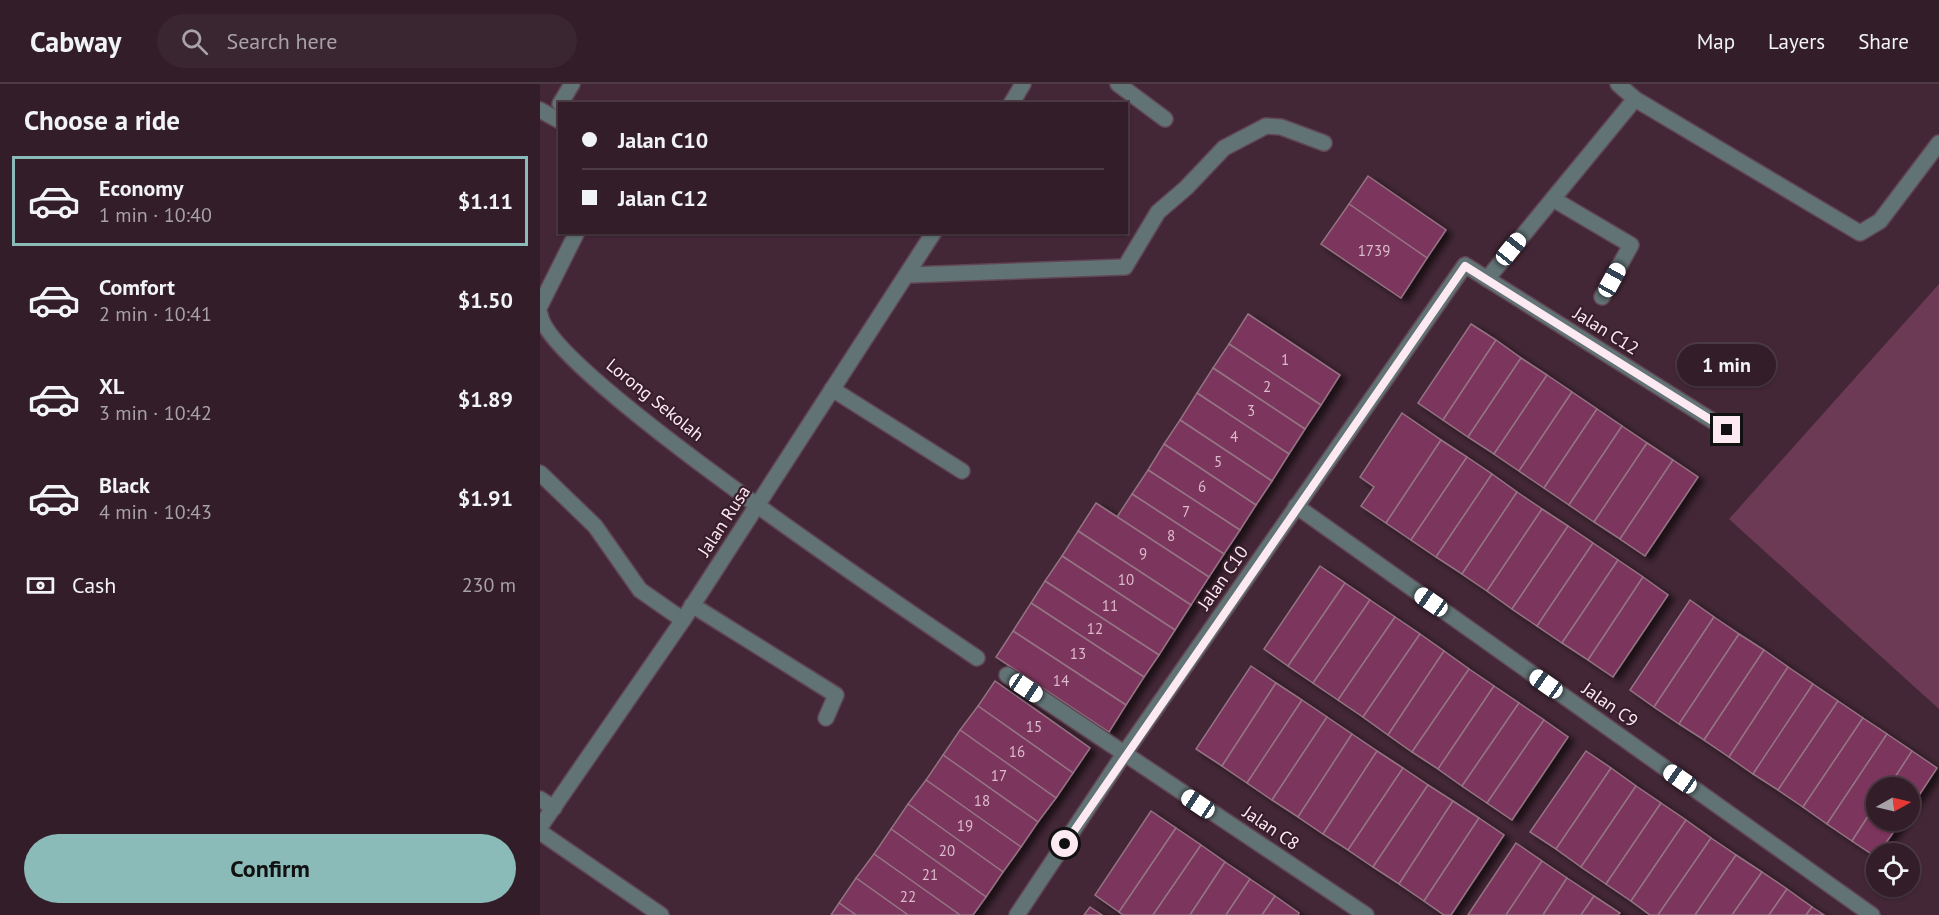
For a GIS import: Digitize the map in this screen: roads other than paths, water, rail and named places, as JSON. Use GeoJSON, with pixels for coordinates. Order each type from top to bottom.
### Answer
{"type":"FeatureCollection","features":[{"type":"Feature","properties":{"kind":"street"},"geometry":{"type":"LineString","coordinates":[[560,102],[572,84]]}},
{"type":"Feature","properties":{"kind":"street"},"geometry":{"type":"LineString","coordinates":[[1012,102],[1023,84]]}},
{"type":"Feature","properties":{"kind":"street"},"geometry":{"type":"LineString","coordinates":[[1118,84],[1165,119]]}},
{"type":"Feature","properties":{"kind":"street"},"geometry":{"type":"LineString","coordinates":[[1618,84],[1635,99],[1860,233],[1880,221],[1939,143]]}},
{"type":"Feature","properties":{"kind":"street"},"geometry":{"type":"LineString","coordinates":[[1487,279],[1635,99]]}},
{"type":"Feature","properties":{"kind":"street"},"geometry":{"type":"LineString","coordinates":[[909,275],[1125,267],[1158,212],[1186,188],[1224,147],[1266,126],[1281,127],[1324,143]]}},
{"type":"Feature","properties":{"kind":"street"},"geometry":{"type":"LineString","coordinates":[[1553,198],[1631,245],[1602,297]]}},
{"type":"Feature","properties":{"kind":"street","name":"Lorong Sekolah"},"geometry":{"type":"LineString","coordinates":[[576,234],[540,315],[549,335],[616,398],[757,506],[977,658]]}},
{"type":"Feature","properties":{"kind":"street","name":"Jalan Rusa"},"geometry":{"type":"LineString","coordinates":[[540,827],[683,620],[832,389],[909,275],[933,234]]}},
{"type":"Feature","properties":{"kind":"street","name":"Jalan C12"},"geometry":{"type":"LineString","coordinates":[[1465,266],[1727,430]]}},
{"type":"Feature","properties":{"kind":"street","name":"Jalan C10"},"geometry":{"type":"LineString","coordinates":[[1017,915],[1124,754],[1465,266]]}},
{"type":"Feature","properties":{"kind":"street"},"geometry":{"type":"LineString","coordinates":[[832,389],[962,471]]}},
{"type":"Feature","properties":{"kind":"street"},"geometry":{"type":"LineString","coordinates":[[540,474],[595,526],[640,590],[683,620]]}},
{"type":"Feature","properties":{"kind":"street","name":"Jalan C9"},"geometry":{"type":"LineString","coordinates":[[1296,506],[1872,915]]}},
{"type":"Feature","properties":{"kind":"street"},"geometry":{"type":"LineString","coordinates":[[692,605],[836,695],[826,718]]}},
{"type":"Feature","properties":{"kind":"street","name":"Jalan C8"},"geometry":{"type":"LineString","coordinates":[[1007,675],[1366,915]]}},
{"type":"Feature","properties":{"kind":"street"},"geometry":{"type":"LineString","coordinates":[[540,799],[554,808]]}},
{"type":"Feature","properties":{"kind":"street"},"geometry":{"type":"LineString","coordinates":[[540,832],[661,915]]}}]}
